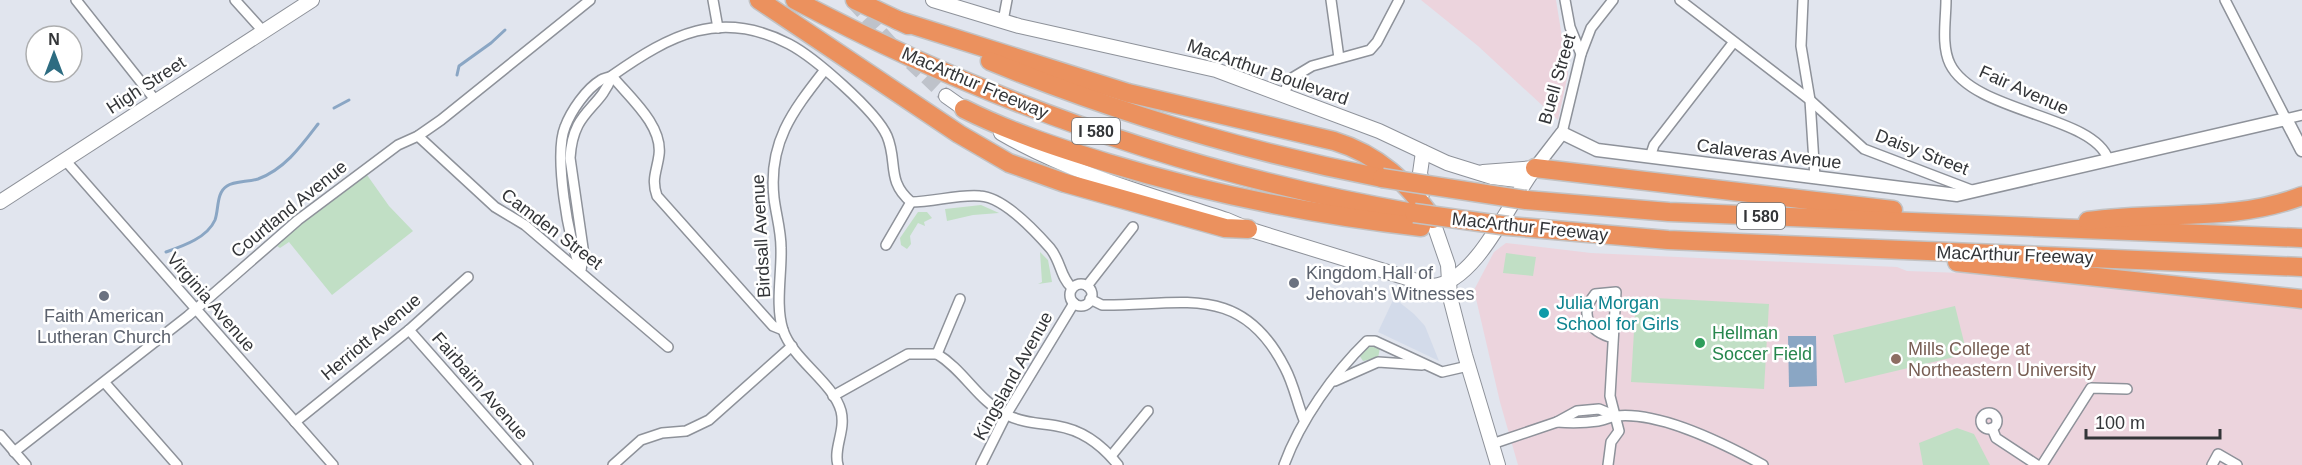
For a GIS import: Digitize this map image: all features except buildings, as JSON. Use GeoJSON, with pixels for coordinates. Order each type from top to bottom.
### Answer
{"type":"FeatureCollection","features":[{"type":"Feature","properties":{"kind":"highway"},"geometry":{"type":"LineString","coordinates":[[759,0],[958,134],[1009,163],[1065,183],[1213,225],[1248,229]]}},
{"type":"Feature","properties":{"kind":"highway","name":"MacArthur Freeway"},"geometry":{"type":"LineString","coordinates":[[795,0],[917,60],[1010,99],[1108,135],[1262,181],[1422,220],[1470,221],[1668,240],[2302,267]]}},
{"type":"Feature","properties":{"kind":"highway","name":"MacArthur Freeway"},"geometry":{"type":"LineString","coordinates":[[855,0],[993,62],[1152,120],[1263,152],[1382,178],[1527,200],[1669,212],[2302,238]]}},
{"type":"Feature","properties":{"kind":"highway"},"geometry":{"type":"LineString","coordinates":[[897,20],[1139,96],[1334,141],[1357,149],[1394,173],[1422,220]]}},
{"type":"Feature","properties":{"kind":"highway"},"geometry":{"type":"LineString","coordinates":[[964,109],[1041,142],[1161,179],[1283,206],[1422,220]]}},
{"type":"Feature","properties":{"kind":"highway"},"geometry":{"type":"LineString","coordinates":[[1530,174],[1995,225]]}},
{"type":"Feature","properties":{"kind":"highway"},"geometry":{"type":"LineString","coordinates":[[2042,227],[2122,216],[2243,212],[2302,196]]}},
{"type":"Feature","properties":{"kind":"highway"},"geometry":{"type":"LineString","coordinates":[[1908,250],[1969,265],[2302,299]]}},
{"type":"Feature","properties":{"kind":"main road","name":"High Street"},"geometry":{"type":"LineString","coordinates":[[0,202],[312,0]]}},
{"type":"Feature","properties":{"kind":"main road","name":"MacArthur Boulevard"},"geometry":{"type":"LineString","coordinates":[[933,0],[1002,21],[1187,61],[1283,94],[1378,131],[1423,152]]}},
{"type":"Feature","properties":{"kind":"main road"},"geometry":{"type":"LineString","coordinates":[[946,96],[1013,140],[1065,165],[1248,229],[1433,286],[1449,280]]}},
{"type":"Feature","properties":{"kind":"main road"},"geometry":{"type":"LineString","coordinates":[[1498,465],[1450,297],[1448,265],[1422,220],[1420,173],[1423,152],[1461,168],[1482,172],[1530,174]]}},
{"type":"Feature","properties":{"kind":"main road","name":"Buell Street"},"geometry":{"type":"LineString","coordinates":[[1449,280],[1479,256],[1530,174]]}},
{"type":"Feature","properties":{"kind":"street"},"geometry":{"type":"LineString","coordinates":[[76,0],[156,101]]}},
{"type":"Feature","properties":{"kind":"street"},"geometry":{"type":"LineString","coordinates":[[234,0],[262,31]]}},
{"type":"Feature","properties":{"kind":"street","name":"Courtland Avenue"},"geometry":{"type":"LineString","coordinates":[[15,452],[105,383],[195,309],[297,220],[398,145],[418,136],[590,0]]}},
{"type":"Feature","properties":{"kind":"street"},"geometry":{"type":"LineString","coordinates":[[713,0],[718,28]]}},
{"type":"Feature","properties":{"kind":"street"},"geometry":{"type":"LineString","coordinates":[[1002,21],[1007,0]]}},
{"type":"Feature","properties":{"kind":"street"},"geometry":{"type":"LineString","coordinates":[[1331,0],[1339,58]]}},
{"type":"Feature","properties":{"kind":"street"},"geometry":{"type":"LineString","coordinates":[[1283,94],[1291,79],[1298,73],[1339,58],[1370,50],[1377,42],[1399,0]]}},
{"type":"Feature","properties":{"kind":"street"},"geometry":{"type":"LineString","coordinates":[[1565,0],[1570,27],[1581,54]]}},
{"type":"Feature","properties":{"kind":"street","name":"Buell Street"},"geometry":{"type":"LineString","coordinates":[[1530,174],[1562,133],[1581,54],[1591,28],[1613,0]]}},
{"type":"Feature","properties":{"kind":"street","name":"Daisy Street"},"geometry":{"type":"LineString","coordinates":[[1680,0],[1810,100],[1864,149],[1976,192],[2302,115]]}},
{"type":"Feature","properties":{"kind":"street"},"geometry":{"type":"LineString","coordinates":[[1803,0],[1801,46],[1810,100],[1815,178]]}},
{"type":"Feature","properties":{"kind":"street","name":"Fair Avenue"},"geometry":{"type":"LineString","coordinates":[[1946,0],[1947,53],[1960,78],[1978,91],[2085,136],[2104,149],[2108,159]]}},
{"type":"Feature","properties":{"kind":"street"},"geometry":{"type":"LineString","coordinates":[[2225,0],[2302,150]]}},
{"type":"Feature","properties":{"kind":"street"},"geometry":{"type":"LineString","coordinates":[[580,269],[573,254],[560,156],[561,138],[576,107],[600,81],[612,76],[625,64],[664,41],[687,32],[718,28],[756,32],[777,38],[803,53],[881,123],[892,153],[893,176],[897,189],[911,202],[978,195],[995,199],[1058,257],[1065,282],[1072,288]]}},
{"type":"Feature","properties":{"kind":"street"},"geometry":{"type":"LineString","coordinates":[[1650,157],[1654,145],[1733,43]]}},
{"type":"Feature","properties":{"kind":"street","name":"Birdsall Avenue"},"geometry":{"type":"LineString","coordinates":[[824,71],[786,123],[776,147],[772,174],[781,237],[783,330],[792,346],[841,409],[843,432],[834,464]]}},
{"type":"Feature","properties":{"kind":"street"},"geometry":{"type":"LineString","coordinates":[[612,76],[655,131],[660,154],[652,181],[657,196],[773,326],[783,330]]}},
{"type":"Feature","properties":{"kind":"street","name":"Calaveras Avenue"},"geometry":{"type":"LineString","coordinates":[[1562,133],[1597,150],[1958,195],[1976,192]]}},
{"type":"Feature","properties":{"kind":"street","name":"Camden Street"},"geometry":{"type":"LineString","coordinates":[[418,136],[495,207],[525,225],[580,269],[669,347]]}},
{"type":"Feature","properties":{"kind":"street","name":"Virginia Avenue"},"geometry":{"type":"LineString","coordinates":[[65,160],[333,465]]}},
{"type":"Feature","properties":{"kind":"street"},"geometry":{"type":"LineString","coordinates":[[886,245],[911,202]]}},
{"type":"Feature","properties":{"kind":"street"},"geometry":{"type":"LineString","coordinates":[[1087,286],[1133,227]]}},
{"type":"Feature","properties":{"kind":"street","name":"Herriott Avenue"},"geometry":{"type":"LineString","coordinates":[[295,422],[408,330],[468,277]]}},
{"type":"Feature","properties":{"kind":"street"},"geometry":{"type":"LineString","coordinates":[[1081,284],[1087,286],[1091,292],[1090,299],[1083,305],[1074,303],[1070,298],[1072,288],[1081,284]]}},
{"type":"Feature","properties":{"kind":"street"},"geometry":{"type":"LineString","coordinates":[[1608,465],[1611,442],[1618,431],[1610,396],[1616,292],[1595,294],[1588,305],[1586,315],[1596,332],[1613,338]]}},
{"type":"Feature","properties":{"kind":"street"},"geometry":{"type":"LineString","coordinates":[[938,354],[960,299]]}},
{"type":"Feature","properties":{"kind":"street"},"geometry":{"type":"LineString","coordinates":[[1090,299],[1102,305],[1197,302],[1221,307],[1246,320],[1276,352],[1286,370],[1304,420]]}},
{"type":"Feature","properties":{"kind":"street","name":"Kingsland Avenue"},"geometry":{"type":"LineString","coordinates":[[981,465],[1006,415],[1074,303]]}},
{"type":"Feature","properties":{"kind":"street","name":"Fairbairn Avenue"},"geometry":{"type":"LineString","coordinates":[[408,330],[528,465]]}},
{"type":"Feature","properties":{"kind":"street"},"geometry":{"type":"LineString","coordinates":[[1284,465],[1304,420],[1355,352],[1371,340],[1390,347],[1423,365],[1446,372],[1468,366]]}},
{"type":"Feature","properties":{"kind":"street"},"geometry":{"type":"LineString","coordinates":[[613,465],[646,438],[686,431],[709,420],[792,346]]}},
{"type":"Feature","properties":{"kind":"street"},"geometry":{"type":"LineString","coordinates":[[1385,362],[1390,347]]}},
{"type":"Feature","properties":{"kind":"street"},"geometry":{"type":"LineString","coordinates":[[1355,352],[1357,361],[1364,367]]}},
{"type":"Feature","properties":{"kind":"street"},"geometry":{"type":"LineString","coordinates":[[833,396],[908,354],[938,354],[983,398],[1006,415],[1073,430],[1089,438],[1111,456],[1118,465]]}},
{"type":"Feature","properties":{"kind":"street"},"geometry":{"type":"LineString","coordinates":[[1333,382],[1364,367],[1385,362],[1423,365]]}},
{"type":"Feature","properties":{"kind":"street"},"geometry":{"type":"LineString","coordinates":[[105,383],[177,465]]}},
{"type":"Feature","properties":{"kind":"street"},"geometry":{"type":"LineString","coordinates":[[2042,465],[2091,388],[2127,389]]}},
{"type":"Feature","properties":{"kind":"street"},"geometry":{"type":"LineString","coordinates":[[1492,444],[1557,422],[1569,413],[1599,408],[1616,416],[1644,418],[1696,434],[1731,447],[1763,465]]}},
{"type":"Feature","properties":{"kind":"street"},"geometry":{"type":"LineString","coordinates":[[1111,456],[1149,411]]}},
{"type":"Feature","properties":{"kind":"street"},"geometry":{"type":"LineString","coordinates":[[1992,428],[1996,438],[2037,465]]}},
{"type":"Feature","properties":{"kind":"street"},"geometry":{"type":"LineString","coordinates":[[0,435],[26,465]]}},
{"type":"Feature","properties":{"kind":"street"},"geometry":{"type":"LineString","coordinates":[[2212,465],[2218,454],[2237,465]]}},
{"type":"Feature","properties":{"kind":"shaded area"},"geometry":{"type":"Polygon","coordinates":[[[1421,0],[1556,0],[1568,74],[1558,120],[1478,46],[1421,0]]]}},
{"type":"Feature","properties":{"kind":"shaded area","name":"Mills College at Northeastern University"},"geometry":{"type":"Polygon","coordinates":[[[1506,243],[1591,253],[1897,267],[1907,271],[1962,273],[2302,307],[2302,465],[1518,465],[1500,402],[1474,290],[1494,252],[1506,243]]]}},
{"type":"Feature","properties":{"kind":"shaded area"},"geometry":{"type":"Polygon","coordinates":[[[1394,298],[1425,326],[1439,361],[1378,332],[1394,298]]]}},
{"type":"Feature","properties":{"kind":"green space"},"geometry":{"type":"Polygon","coordinates":[[[367,175],[389,206],[413,231],[332,295],[289,242],[280,248],[277,246],[282,239],[367,175]]]}},
{"type":"Feature","properties":{"kind":"green space"},"geometry":{"type":"Polygon","coordinates":[[[981,205],[999,213],[973,215],[947,221],[945,209],[981,205]]]}},
{"type":"Feature","properties":{"kind":"green space"},"geometry":{"type":"Polygon","coordinates":[[[918,212],[927,212],[932,218],[924,222],[925,226],[918,223],[910,236],[911,244],[907,249],[901,245],[900,238],[918,212]]]}},
{"type":"Feature","properties":{"kind":"green space"},"geometry":{"type":"Polygon","coordinates":[[[1040,252],[1048,260],[1052,282],[1038,284],[1042,282],[1040,252]]]}},
{"type":"Feature","properties":{"kind":"green space"},"geometry":{"type":"Polygon","coordinates":[[[1506,253],[1536,257],[1533,276],[1503,273],[1506,253]]]}},
{"type":"Feature","properties":{"kind":"green space","name":"Hellman Soccer Field"},"geometry":{"type":"Polygon","coordinates":[[[1636,297],[1769,304],[1764,389],[1631,382],[1636,297]]]}},
{"type":"Feature","properties":{"kind":"green space"},"geometry":{"type":"Polygon","coordinates":[[[1955,306],[1967,354],[1845,383],[1833,335],[1955,306]]]}},
{"type":"Feature","properties":{"kind":"green space"},"geometry":{"type":"Polygon","coordinates":[[[1369,346],[1380,348],[1378,358],[1363,361],[1359,355],[1369,346]]]}},
{"type":"Feature","properties":{"kind":"green space"},"geometry":{"type":"Polygon","coordinates":[[[1957,428],[1974,434],[1990,465],[1923,465],[1919,443],[1957,428]]]}},
{"type":"Feature","properties":{"kind":"water"},"geometry":{"type":"Polygon","coordinates":[[[1788,336],[1816,336],[1817,386],[1789,387],[1788,336]]]}},
{"type":"Feature","properties":{"kind":"waterway"},"geometry":{"type":"LineString","coordinates":[[457,75],[459,66],[505,30]]}},
{"type":"Feature","properties":{"kind":"waterway"},"geometry":{"type":"LineString","coordinates":[[334,108],[349,100]]}},
{"type":"Feature","properties":{"kind":"waterway"},"geometry":{"type":"LineString","coordinates":[[166,252],[206,232],[215,220],[219,197],[223,189],[233,183],[258,179],[277,169],[292,156],[318,124]]}},
{"type":"Feature","properties":{"kind":"tunnel"},"geometry":{"type":"LineString","coordinates":[[853,2],[895,48],[946,96]]}},
{"type":"Feature","properties":{"kind":"place","name":"Kingdom Hall of Jehovah's Witnesses"},"geometry":{"type":"Point","coordinates":[1294,283]}},
{"type":"Feature","properties":{"kind":"place","name":"Faith American Lutheran Church"},"geometry":{"type":"Point","coordinates":[104,296]}},
{"type":"Feature","properties":{"kind":"place","name":"Julia Morgan School for Girls"},"geometry":{"type":"Point","coordinates":[1544,313]}},
{"type":"Feature","properties":{"kind":"place","name":"Hellman Soccer Field"},"geometry":{"type":"Point","coordinates":[1700,343]}},
{"type":"Feature","properties":{"kind":"place","name":"Mills College at Northeastern University"},"geometry":{"type":"Point","coordinates":[1896,359]}}]}
